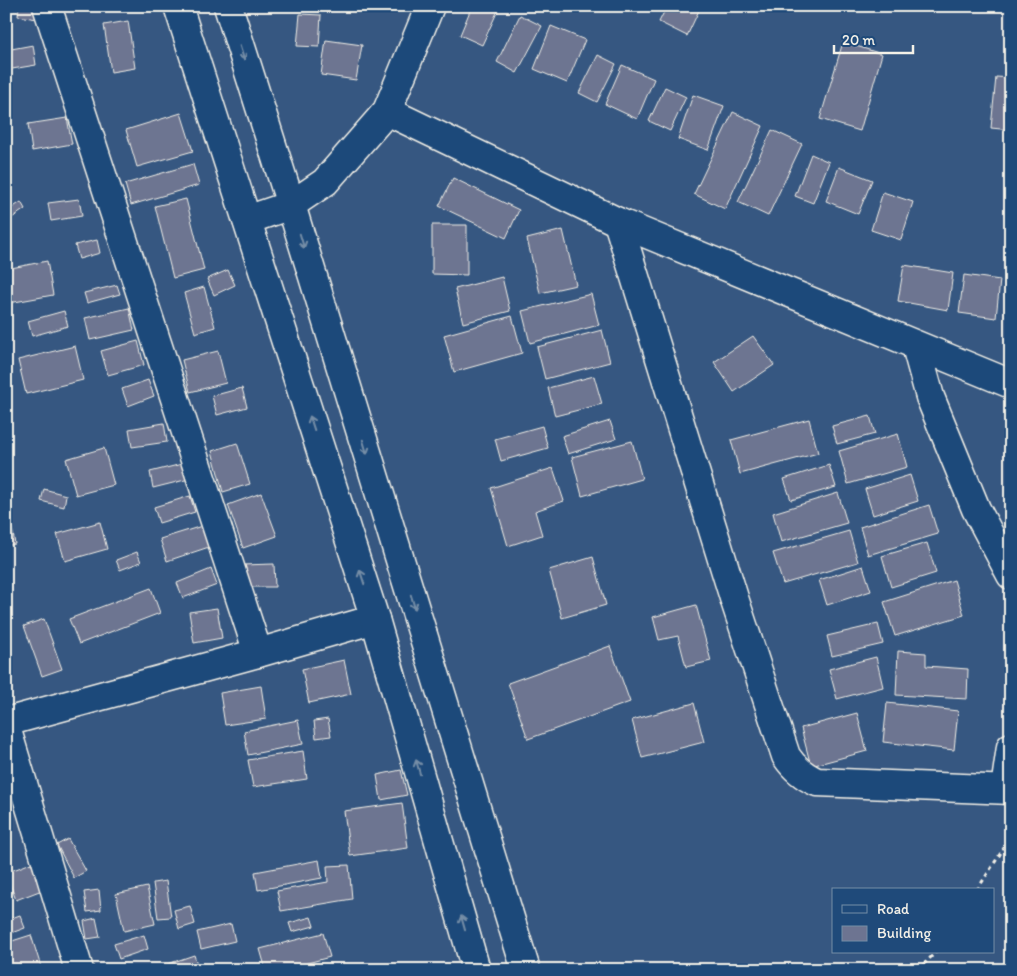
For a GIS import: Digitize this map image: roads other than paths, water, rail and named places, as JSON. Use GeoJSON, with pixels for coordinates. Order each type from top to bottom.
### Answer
{"type":"FeatureCollection","features":[{"type":"Feature","properties":{"kind":"street"},"geometry":{"type":"LineString","coordinates":[[46,6],[258,653]]}},
{"type":"Feature","properties":{"kind":"street"},"geometry":{"type":"LineString","coordinates":[[178,6],[375,619],[476,970]]}},
{"type":"Feature","properties":{"kind":"street"},"geometry":{"type":"LineString","coordinates":[[228,6],[526,970]]}},
{"type":"Feature","properties":{"kind":"street"},"geometry":{"type":"LineString","coordinates":[[247,220],[291,205],[325,182],[387,111],[430,6]]}},
{"type":"Feature","properties":{"kind":"street"},"geometry":{"type":"LineString","coordinates":[[387,111],[618,222],[1011,384]]}},
{"type":"Feature","properties":{"kind":"street"},"geometry":{"type":"LineString","coordinates":[[618,222],[734,598],[786,756],[804,775],[817,782],[1008,790],[1011,747]]}},
{"type":"Feature","properties":{"kind":"street"},"geometry":{"type":"LineString","coordinates":[[916,346],[930,397],[976,510],[1011,574]]}},
{"type":"Feature","properties":{"kind":"street"},"geometry":{"type":"LineString","coordinates":[[6,722],[375,619]]}},
{"type":"Feature","properties":{"kind":"street"},"geometry":{"type":"LineString","coordinates":[[6,727],[79,970]]}}]}
